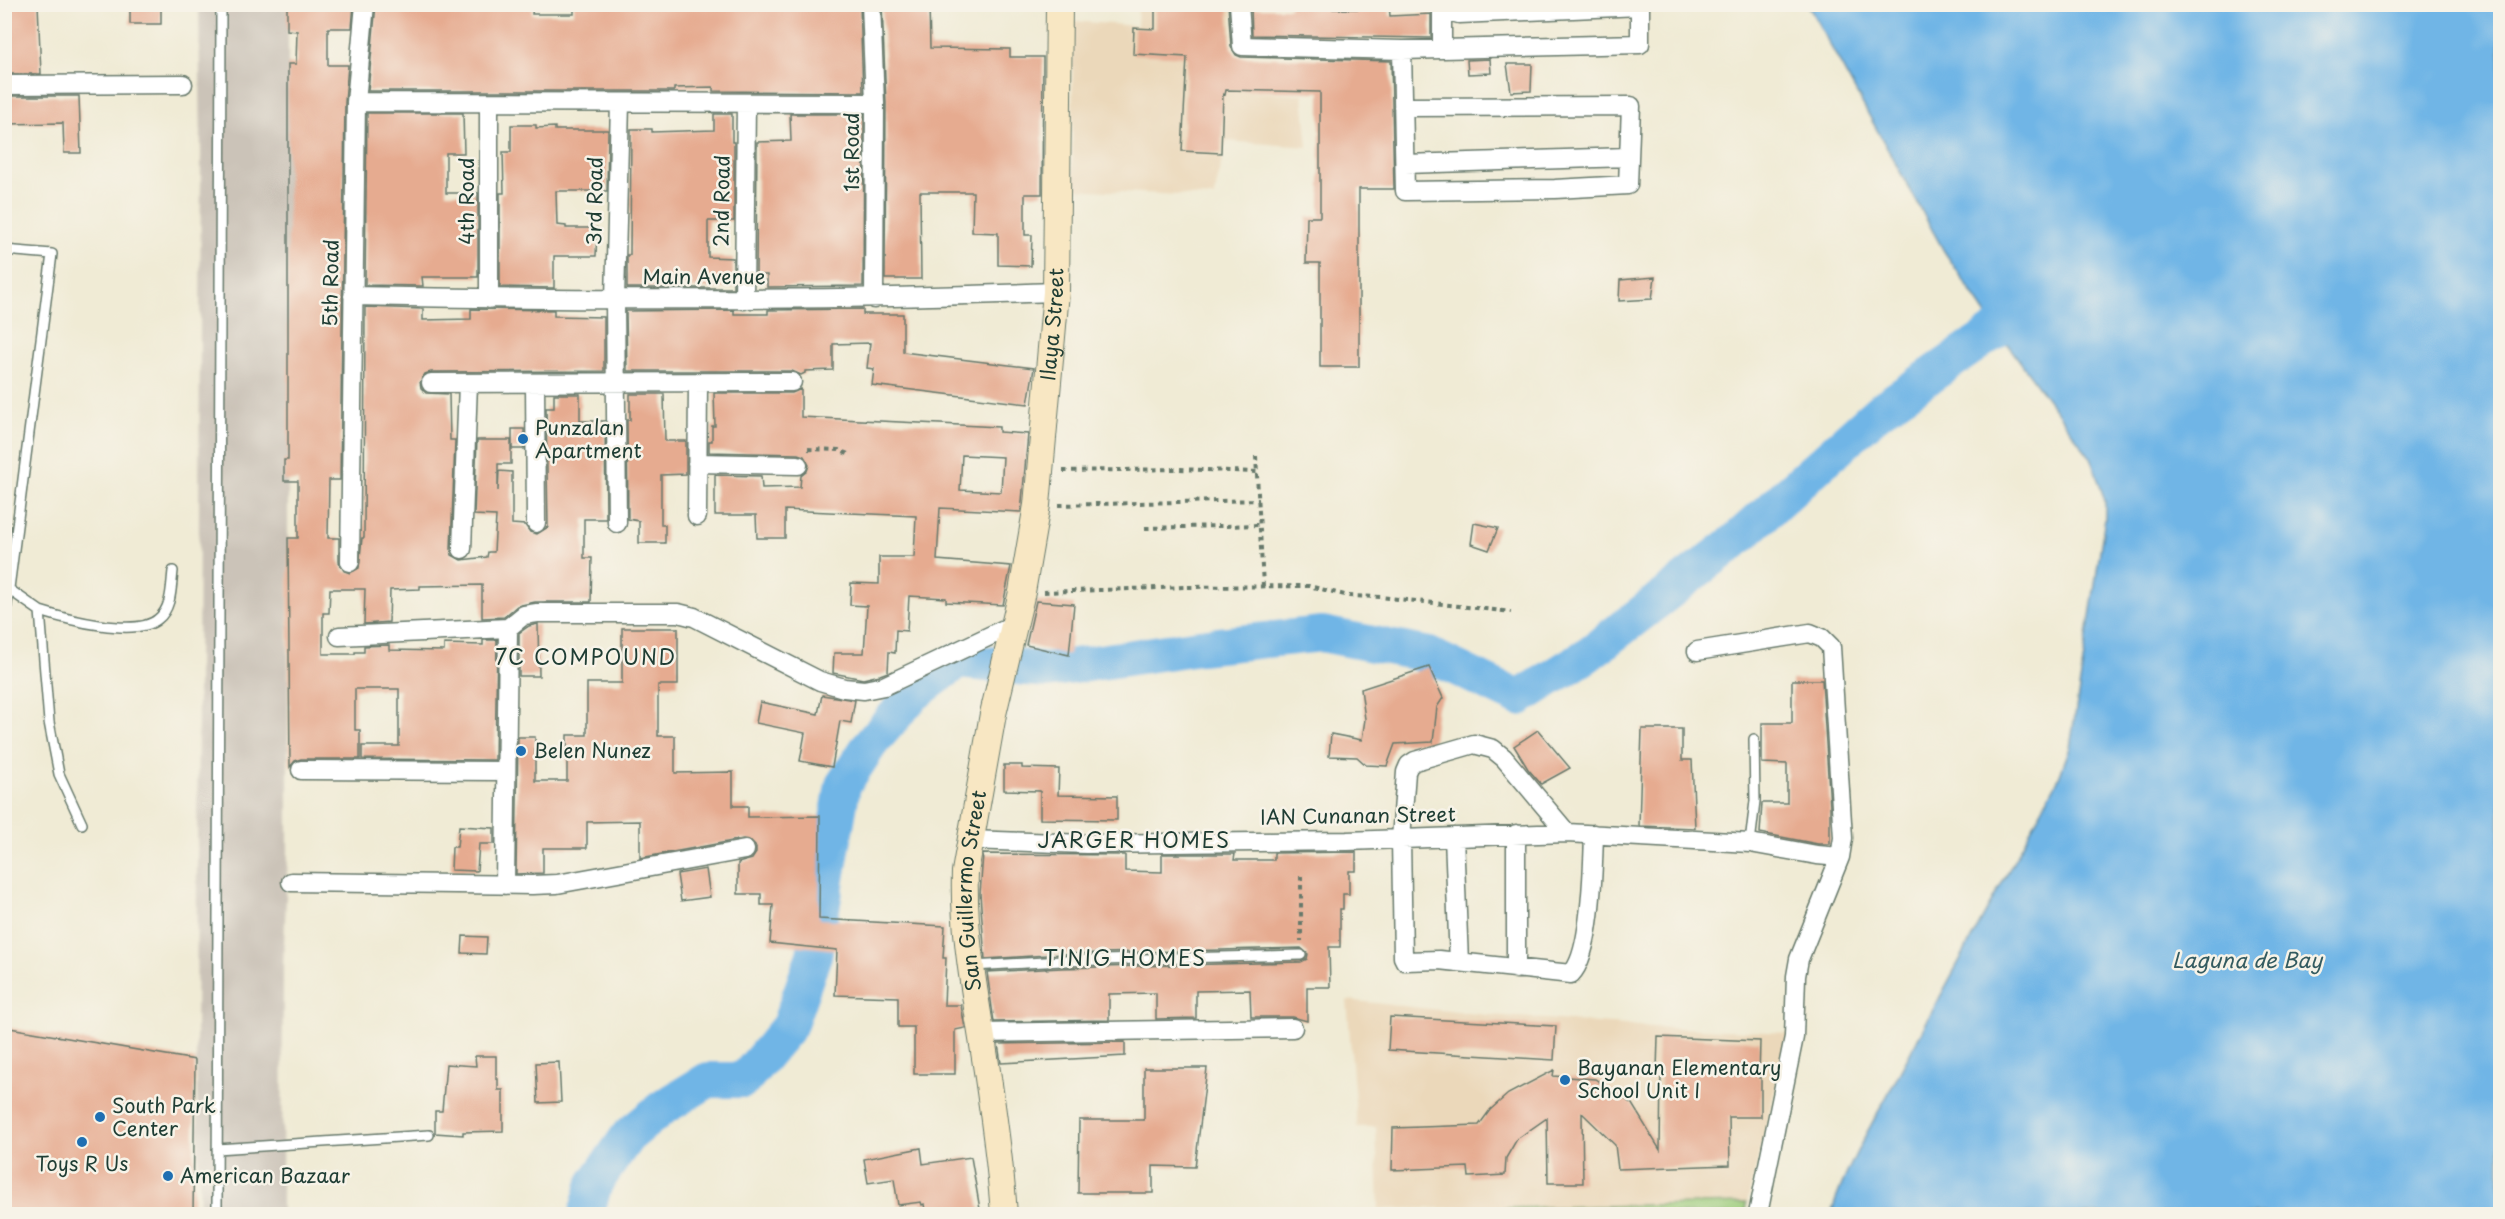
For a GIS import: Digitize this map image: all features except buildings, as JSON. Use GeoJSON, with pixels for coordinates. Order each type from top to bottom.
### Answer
{"type":"FeatureCollection","features":[{"type":"Feature","properties":{"kind":"main road","name":"Ilaya Street"},"geometry":{"type":"LineString","coordinates":[[1013,632],[1037,505],[1056,292],[1059,4]]}},
{"type":"Feature","properties":{"kind":"main road","name":"San Guillermo Street"},"geometry":{"type":"LineString","coordinates":[[1004,1215],[993,1105],[970,967],[964,898],[970,840],[993,714],[1013,632]]}},
{"type":"Feature","properties":{"kind":"street","name":"5th Road"},"geometry":{"type":"LineString","coordinates":[[350,562],[356,102],[365,4]]}},
{"type":"Feature","properties":{"kind":"street","name":"1st Road"},"geometry":{"type":"LineString","coordinates":[[871,4],[875,103],[874,299]]}},
{"type":"Feature","properties":{"kind":"street"},"geometry":{"type":"LineString","coordinates":[[1239,4],[1242,46],[1402,50],[1442,49],[1640,44],[1641,6],[1460,14],[1442,7],[1442,49]]}},
{"type":"Feature","properties":{"kind":"street"},"geometry":{"type":"LineString","coordinates":[[1402,50],[1403,107],[1405,164],[1405,191],[1555,189],[1628,185],[1631,106],[1403,107]]}},
{"type":"Feature","properties":{"kind":"street"},"geometry":{"type":"LineString","coordinates":[[4,85],[183,84]]}},
{"type":"Feature","properties":{"kind":"street"},"geometry":{"type":"LineString","coordinates":[[356,102],[875,103]]}},
{"type":"Feature","properties":{"kind":"street","name":"4th Road"},"geometry":{"type":"LineString","coordinates":[[489,103],[489,299]]}},
{"type":"Feature","properties":{"kind":"street","name":"3rd Road"},"geometry":{"type":"LineString","coordinates":[[617,523],[615,299],[620,103]]}},
{"type":"Feature","properties":{"kind":"street","name":"2nd Road"},"geometry":{"type":"LineString","coordinates":[[744,300],[746,103]]}},
{"type":"Feature","properties":{"kind":"street"},"geometry":{"type":"LineString","coordinates":[[1405,164],[1628,157]]}},
{"type":"Feature","properties":{"kind":"street","name":"Main Avenue"},"geometry":{"type":"LineString","coordinates":[[353,296],[744,300],[874,299],[1056,292]]}},
{"type":"Feature","properties":{"kind":"street"},"geometry":{"type":"LineString","coordinates":[[431,383],[792,382]]}},
{"type":"Feature","properties":{"kind":"street"},"geometry":{"type":"LineString","coordinates":[[462,549],[468,383]]}},
{"type":"Feature","properties":{"kind":"street"},"geometry":{"type":"LineString","coordinates":[[535,383],[536,523]]}},
{"type":"Feature","properties":{"kind":"street"},"geometry":{"type":"LineString","coordinates":[[697,516],[698,383]]}},
{"type":"Feature","properties":{"kind":"street"},"geometry":{"type":"LineString","coordinates":[[697,463],[798,457]]}},
{"type":"Feature","properties":{"kind":"street"},"geometry":{"type":"LineString","coordinates":[[339,636],[508,628],[524,615],[537,613],[678,613],[694,617],[820,681],[844,688],[864,690],[884,686],[1013,632]]}},
{"type":"Feature","properties":{"kind":"street"},"geometry":{"type":"LineString","coordinates":[[505,885],[508,628]]}},
{"type":"Feature","properties":{"kind":"street"},"geometry":{"type":"LineString","coordinates":[[1697,651],[1810,633],[1822,638],[1831,647],[1843,838],[1840,857],[1799,959],[1796,976],[1794,1037],[1758,1215]]}},
{"type":"Feature","properties":{"kind":"street"},"geometry":{"type":"LineString","coordinates":[[1567,832],[1504,758],[1493,749],[1474,744],[1415,761],[1409,765],[1406,772],[1401,839],[1403,957],[1407,962],[1439,960],[1561,975],[1571,974],[1581,956],[1590,905],[1594,834]]}},
{"type":"Feature","properties":{"kind":"street"},"geometry":{"type":"LineString","coordinates":[[301,770],[506,771]]}},
{"type":"Feature","properties":{"kind":"street","name":"IAN Cunanan Street"},"geometry":{"type":"LineString","coordinates":[[970,840],[1086,844],[1401,839],[1567,832],[1750,843],[1840,857]]}},
{"type":"Feature","properties":{"kind":"street"},"geometry":{"type":"LineString","coordinates":[[1516,834],[1516,969]]}},
{"type":"Feature","properties":{"kind":"street"},"geometry":{"type":"LineString","coordinates":[[1454,837],[1460,962]]}},
{"type":"Feature","properties":{"kind":"street"},"geometry":{"type":"LineString","coordinates":[[291,882],[557,884],[745,850]]}},
{"type":"Feature","properties":{"kind":"street"},"geometry":{"type":"LineString","coordinates":[[981,1034],[1293,1028]]}},
{"type":"Feature","properties":{"kind":"lane"},"geometry":{"type":"LineString","coordinates":[[217,1215],[221,4]]}},
{"type":"Feature","properties":{"kind":"lane"},"geometry":{"type":"LineString","coordinates":[[4,250],[52,254],[5,625]]}},
{"type":"Feature","properties":{"kind":"lane"},"geometry":{"type":"LineString","coordinates":[[10,590],[40,611],[79,622],[106,626],[145,626],[158,620],[168,605],[173,571]]}},
{"type":"Feature","properties":{"kind":"lane"},"geometry":{"type":"LineString","coordinates":[[40,611],[50,722],[59,774],[82,824]]}},
{"type":"Feature","properties":{"kind":"lane"},"geometry":{"type":"LineString","coordinates":[[1750,843],[1755,801],[1754,739]]}},
{"type":"Feature","properties":{"kind":"lane"},"geometry":{"type":"LineString","coordinates":[[970,967],[1062,961],[1301,955]]}},
{"type":"Feature","properties":{"kind":"lane"},"geometry":{"type":"LineString","coordinates":[[217,1149],[429,1135]]}},
{"type":"Feature","properties":{"kind":"path"},"geometry":{"type":"LineString","coordinates":[[798,457],[839,450],[850,455]]}},
{"type":"Feature","properties":{"kind":"path"},"geometry":{"type":"LineString","coordinates":[[1256,456],[1263,586]]}},
{"type":"Feature","properties":{"kind":"path"},"geometry":{"type":"LineString","coordinates":[[1041,468],[1068,471],[1178,469],[1257,472]]}},
{"type":"Feature","properties":{"kind":"path"},"geometry":{"type":"LineString","coordinates":[[1037,505],[1259,500]]}},
{"type":"Feature","properties":{"kind":"path"},"geometry":{"type":"LineString","coordinates":[[1145,528],[1260,525]]}},
{"type":"Feature","properties":{"kind":"path"},"geometry":{"type":"LineString","coordinates":[[1022,592],[1309,586],[1349,596],[1381,597],[1511,612]]}},
{"type":"Feature","properties":{"kind":"path"},"geometry":{"type":"LineString","coordinates":[[1301,876],[1301,955]]}},
{"type":"Feature","properties":{"kind":"shaded area"},"geometry":{"type":"Polygon","coordinates":[[[199,5],[288,5],[288,853],[283,966],[282,1214],[200,1214],[196,1051],[201,152],[199,5]]]}},
{"type":"Feature","properties":{"kind":"shaded area"},"geometry":{"type":"Polygon","coordinates":[[[1138,5],[1233,5],[1229,90],[1303,94],[1308,147],[1226,141],[1214,197],[1072,189],[1073,21],[1137,26],[1138,5]]]}},
{"type":"Feature","properties":{"kind":"shaded area","name":"Bayanan Elementary School Unit I"},"geometry":{"type":"Polygon","coordinates":[[[1347,1000],[1476,1014],[1653,1027],[1789,1033],[1747,1203],[1379,1209],[1376,1127],[1357,1127],[1347,1000]]]}},
{"type":"Feature","properties":{"kind":"green space"},"geometry":{"type":"Polygon","coordinates":[[[1746,1203],[1745,1214],[1501,1214],[1501,1208],[1746,1203]]]}},
{"type":"Feature","properties":{"kind":"water","name":"Laguna de Bay"},"geometry":{"type":"Polygon","coordinates":[[[1808,5],[2500,5],[2500,1214],[1831,1214],[1846,1175],[1865,1137],[2057,782],[2070,748],[2105,518],[2105,501],[2091,458],[1997,330],[1944,251],[1808,5]]]}},
{"type":"Feature","properties":{"kind":"waterway"},"geometry":{"type":"LineString","coordinates":[[586,1214],[595,1183],[628,1136],[662,1108],[708,1080],[744,1080],[789,1026],[814,955],[843,785],[871,743],[914,694],[958,661],[1047,670],[1200,647],[1322,634],[1429,655],[1519,698],[1586,656],[1734,542],[1879,411],[1997,330]]}},
{"type":"Feature","properties":{"kind":"place","name":"Punzalan Apartment"},"geometry":{"type":"Point","coordinates":[523,439]}},
{"type":"Feature","properties":{"kind":"place","name":"Belen Nunez"},"geometry":{"type":"Point","coordinates":[521,751]}},
{"type":"Feature","properties":{"kind":"place","name":"Bayanan Elementary School Unit I"},"geometry":{"type":"Point","coordinates":[1565,1080]}},
{"type":"Feature","properties":{"kind":"place","name":"South Park Center"},"geometry":{"type":"Point","coordinates":[100,1117]}},
{"type":"Feature","properties":{"kind":"place","name":"Toys R Us"},"geometry":{"type":"Point","coordinates":[82,1142]}},
{"type":"Feature","properties":{"kind":"place","name":"American Bazaar"},"geometry":{"type":"Point","coordinates":[168,1176]}},
{"type":"Feature","properties":{"kind":"district","name":"7C COMPOUND"},"geometry":{"type":"Point","coordinates":[586,658]}},
{"type":"Feature","properties":{"kind":"district","name":"JARGER HOMES"},"geometry":{"type":"Point","coordinates":[1134,841]}},
{"type":"Feature","properties":{"kind":"district","name":"TINIG HOMES"},"geometry":{"type":"Point","coordinates":[1125,959]}}]}
